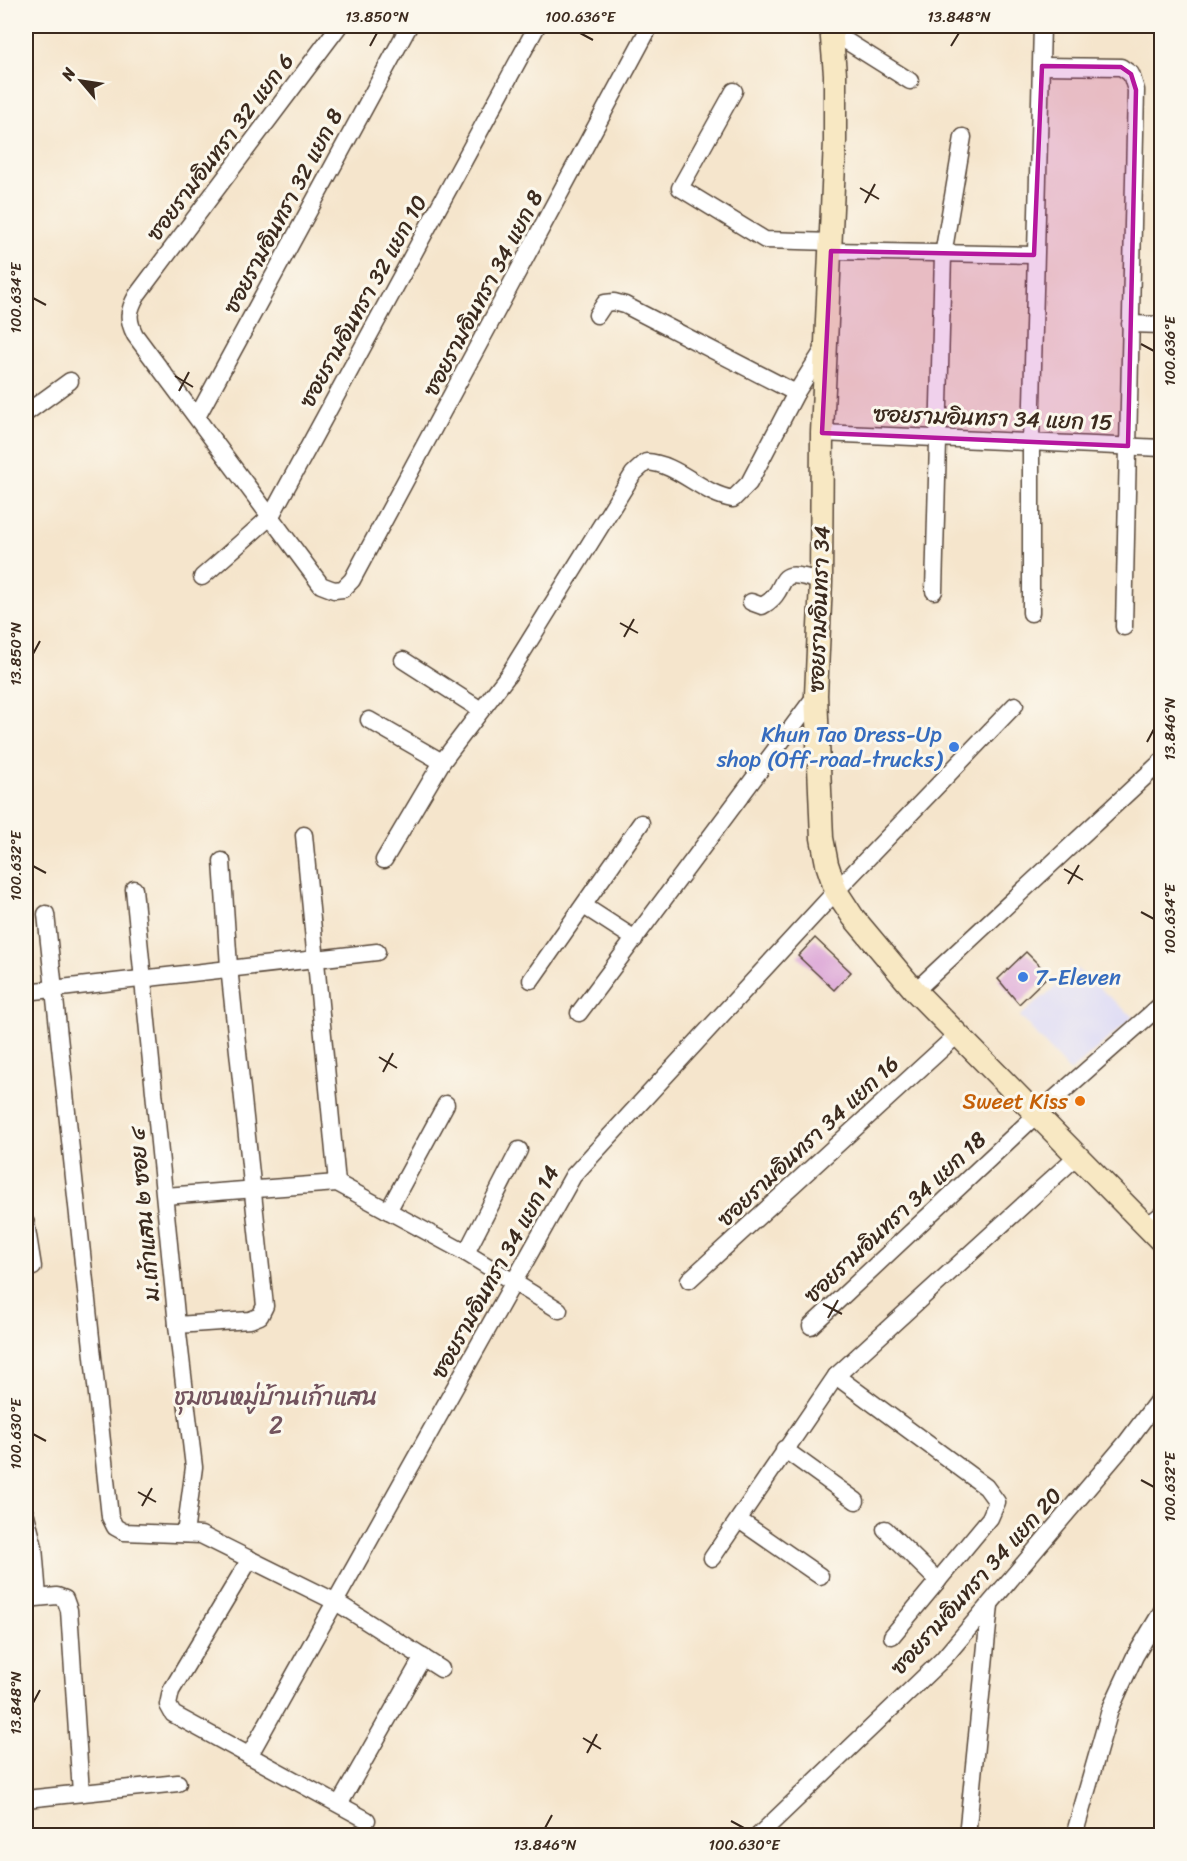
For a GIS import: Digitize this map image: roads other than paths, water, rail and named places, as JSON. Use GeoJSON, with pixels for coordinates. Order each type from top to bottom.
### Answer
{"type":"FeatureCollection","features":[{"type":"Feature","properties":{"kind":"street","name":"ซอยรามอินทรา 32 แยก 6"},"geometry":{"type":"LineString","coordinates":[[197,417],[135,335],[128,322],[129,310],[137,295],[339,26]]}},
{"type":"Feature","properties":{"kind":"street","name":"ซอยรามอินทรา 32 แยก 8"},"geometry":{"type":"LineString","coordinates":[[197,417],[409,26]]}},
{"type":"Feature","properties":{"kind":"street","name":"ซอยรามอินทรา 32 แยก 10"},"geometry":{"type":"LineString","coordinates":[[202,577],[271,516],[537,26]]}},
{"type":"Feature","properties":{"kind":"street","name":"ซอยรามอินทรา 34 แยก 8"},"geometry":{"type":"LineString","coordinates":[[271,516],[321,585],[334,590],[343,589],[352,580],[650,26]]}},
{"type":"Feature","properties":{"kind":"street"},"geometry":{"type":"LineString","coordinates":[[1031,613],[1034,255],[1042,26]]}},
{"type":"Feature","properties":{"kind":"street"},"geometry":{"type":"LineString","coordinates":[[832,29],[910,81]]}},
{"type":"Feature","properties":{"kind":"street","name":"ซอยรามอินทรา 34"},"geometry":{"type":"LineString","coordinates":[[832,29],[835,141],[822,433],[821,582],[816,695],[822,838],[836,891],[853,918],[915,991],[1076,1157],[1156,1228]]}},
{"type":"Feature","properties":{"kind":"street"},"geometry":{"type":"LineString","coordinates":[[1042,66],[1121,67],[1131,74],[1136,90],[1124,627]]}},
{"type":"Feature","properties":{"kind":"street"},"geometry":{"type":"LineString","coordinates":[[734,91],[680,188],[765,240],[943,255],[1034,255]]}},
{"type":"Feature","properties":{"kind":"street"},"geometry":{"type":"LineString","coordinates":[[934,591],[943,255],[963,137]]}},
{"type":"Feature","properties":{"kind":"street"},"geometry":{"type":"LineString","coordinates":[[597,315],[605,303],[614,302],[625,305],[796,393]]}},
{"type":"Feature","properties":{"kind":"street"},"geometry":{"type":"LineString","coordinates":[[1130,324],[1161,325]]}},
{"type":"Feature","properties":{"kind":"street"},"geometry":{"type":"LineString","coordinates":[[384,860],[442,762],[509,674],[633,474],[646,462],[659,463],[718,496],[733,499],[749,483],[796,393],[826,346]]}},
{"type":"Feature","properties":{"kind":"street"},"geometry":{"type":"LineString","coordinates":[[26,413],[70,381]]}},
{"type":"Feature","properties":{"kind":"street"},"geometry":{"type":"LineString","coordinates":[[197,417],[271,516]]}},
{"type":"Feature","properties":{"kind":"street","name":"ซอยรามอินทรา 34 แยก 15"},"geometry":{"type":"LineString","coordinates":[[822,433],[1161,448]]}},
{"type":"Feature","properties":{"kind":"street"},"geometry":{"type":"LineString","coordinates":[[752,602],[762,606],[769,602],[789,576],[797,573],[821,582]]}},
{"type":"Feature","properties":{"kind":"street"},"geometry":{"type":"LineString","coordinates":[[404,660],[481,710]]}},
{"type":"Feature","properties":{"kind":"street"},"geometry":{"type":"LineString","coordinates":[[579,1013],[816,695]]}},
{"type":"Feature","properties":{"kind":"street","name":"ซอยรามอินทรา 34 แยก 14"},"geometry":{"type":"LineString","coordinates":[[249,1756],[573,1176],[836,891],[1015,705]]}},
{"type":"Feature","properties":{"kind":"street"},"geometry":{"type":"LineString","coordinates":[[369,720],[442,762]]}},
{"type":"Feature","properties":{"kind":"street"},"geometry":{"type":"LineString","coordinates":[[915,991],[1161,761]]}},
{"type":"Feature","properties":{"kind":"street"},"geometry":{"type":"LineString","coordinates":[[531,980],[641,823]]}},
{"type":"Feature","properties":{"kind":"street"},"geometry":{"type":"LineString","coordinates":[[304,835],[337,1183]]}},
{"type":"Feature","properties":{"kind":"street"},"geometry":{"type":"LineString","coordinates":[[177,1325],[250,1320],[260,1316],[265,1306],[255,1188],[229,967],[222,861]]}},
{"type":"Feature","properties":{"kind":"street","name":"ม.เก้าแสน ๒ ซอย ๔"},"geometry":{"type":"LineString","coordinates":[[134,889],[177,1325],[194,1467],[185,1533]]}},
{"type":"Feature","properties":{"kind":"street"},"geometry":{"type":"LineString","coordinates":[[584,906],[635,939]]}},
{"type":"Feature","properties":{"kind":"street"},"geometry":{"type":"LineString","coordinates":[[46,914],[110,1517],[115,1527],[124,1532],[201,1535],[336,1602],[441,1669]]}},
{"type":"Feature","properties":{"kind":"street"},"geometry":{"type":"LineString","coordinates":[[26,992],[229,967],[377,952]]}},
{"type":"Feature","properties":{"kind":"street","name":"ซอยรามอินทรา 34 แยก 18"},"geometry":{"type":"LineString","coordinates":[[811,1326],[1035,1116],[1161,1004]]}},
{"type":"Feature","properties":{"kind":"street","name":"ซอยรามอินทรา 34 แยก 16"},"geometry":{"type":"LineString","coordinates":[[689,1280],[957,1035]]}},
{"type":"Feature","properties":{"kind":"street"},"geometry":{"type":"LineString","coordinates":[[388,1211],[446,1104]]}},
{"type":"Feature","properties":{"kind":"street"},"geometry":{"type":"LineString","coordinates":[[466,1253],[519,1150]]}},
{"type":"Feature","properties":{"kind":"street"},"geometry":{"type":"LineString","coordinates":[[712,1558],[784,1449],[836,1376],[1076,1157]]}},
{"type":"Feature","properties":{"kind":"street"},"geometry":{"type":"LineString","coordinates":[[165,1196],[337,1183],[466,1253],[559,1311]]}},
{"type":"Feature","properties":{"kind":"street"},"geometry":{"type":"LineString","coordinates":[[26,1223],[33,1267]]}},
{"type":"Feature","properties":{"kind":"street"},"geometry":{"type":"LineString","coordinates":[[836,1376],[994,1494],[997,1502],[990,1518],[892,1636]]}},
{"type":"Feature","properties":{"kind":"street","name":"ซอยรามอินทรา 34 แยก 20"},"geometry":{"type":"LineString","coordinates":[[758,1836],[943,1659],[1126,1443],[1161,1395]]}},
{"type":"Feature","properties":{"kind":"street"},"geometry":{"type":"LineString","coordinates":[[784,1449],[856,1501]]}},
{"type":"Feature","properties":{"kind":"street"},"geometry":{"type":"LineString","coordinates":[[26,1515],[34,1547],[32,1598],[57,1596],[65,1599],[69,1610],[81,1793]]}},
{"type":"Feature","properties":{"kind":"street"},"geometry":{"type":"LineString","coordinates":[[739,1520],[820,1576]]}},
{"type":"Feature","properties":{"kind":"street"},"geometry":{"type":"LineString","coordinates":[[885,1529],[938,1581]]}},
{"type":"Feature","properties":{"kind":"street"},"geometry":{"type":"LineString","coordinates":[[250,1559],[171,1691],[168,1705],[173,1714],[340,1803],[367,1820]]}},
{"type":"Feature","properties":{"kind":"street"},"geometry":{"type":"LineString","coordinates":[[967,1836],[990,1605]]}},
{"type":"Feature","properties":{"kind":"street"},"geometry":{"type":"LineString","coordinates":[[1074,1836],[1110,1710],[1135,1656],[1161,1611]]}},
{"type":"Feature","properties":{"kind":"street"},"geometry":{"type":"LineString","coordinates":[[340,1803],[423,1658]]}},
{"type":"Feature","properties":{"kind":"street"},"geometry":{"type":"LineString","coordinates":[[26,1799],[178,1783]]}},
{"type":"Feature","properties":{"kind":"place","name":"Khun Tao Dress-Up shop (Off-road-trucks)"},"geometry":{"type":"Point","coordinates":[954,747]}},
{"type":"Feature","properties":{"kind":"place","name":"7-Eleven"},"geometry":{"type":"Point","coordinates":[1023,977]}},
{"type":"Feature","properties":{"kind":"place","name":"Sweet Kiss"},"geometry":{"type":"Point","coordinates":[1080,1101]}},
{"type":"Feature","properties":{"kind":"district","name":"ชุมชนหมู่บ้านเก้าแสน 2"},"geometry":{"type":"Point","coordinates":[276,1411]}}]}
